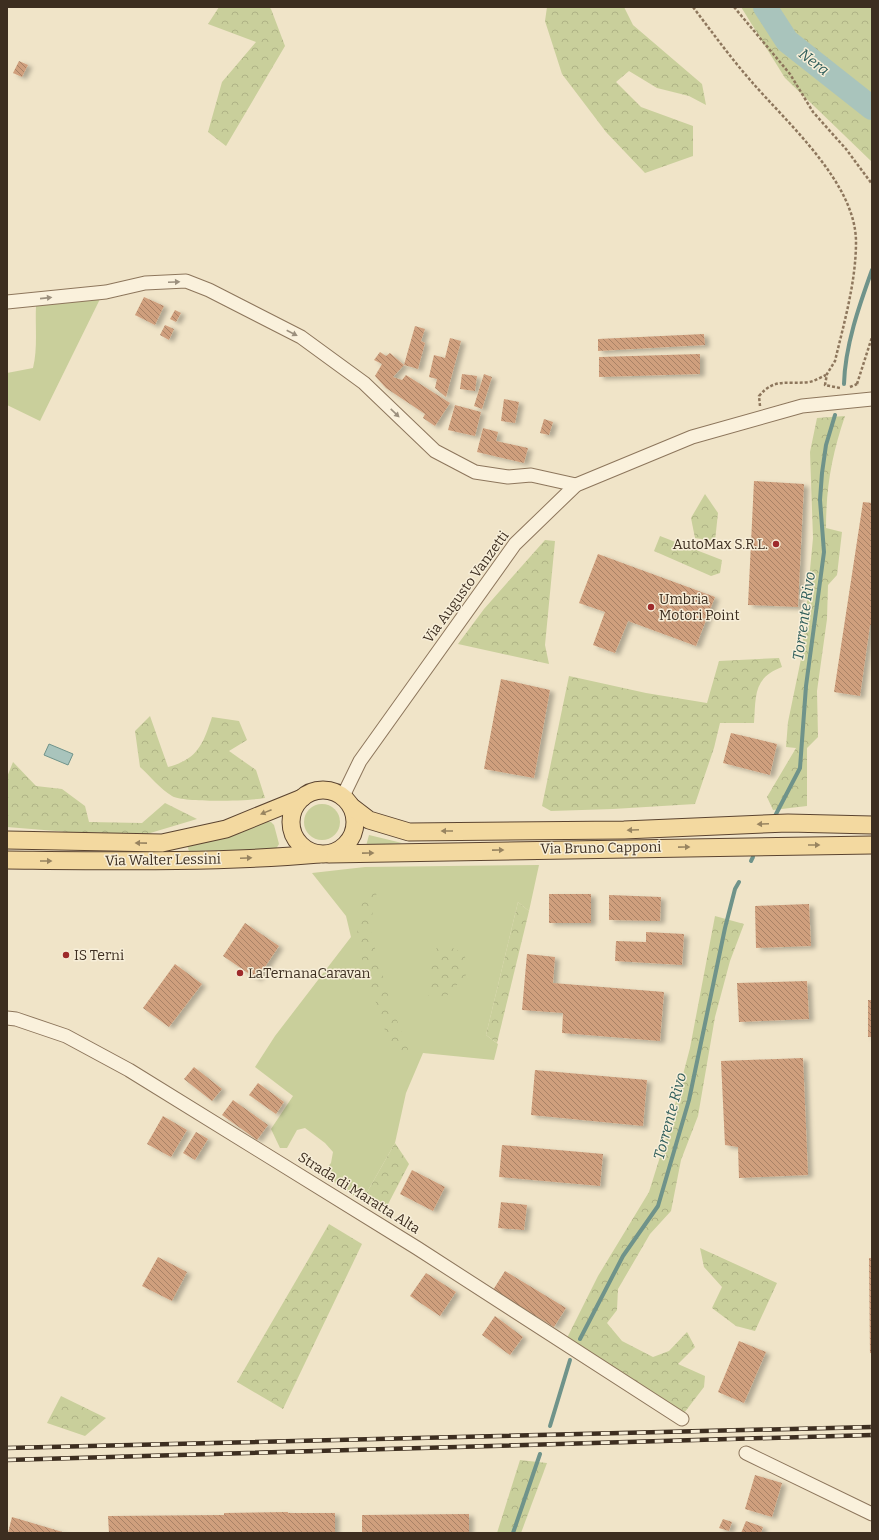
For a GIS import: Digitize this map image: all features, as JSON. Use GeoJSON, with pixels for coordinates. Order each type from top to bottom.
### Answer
{"type":"FeatureCollection","features":[{"type":"Feature","properties":{"kind":"main road"},"geometry":{"type":"LineString","coordinates":[[322,790],[333,791],[348,802],[356,817],[356,827],[347,845],[339,851],[324,854],[309,851],[300,845],[294,836],[291,826],[294,811],[302,798],[312,792],[322,790]]}},
{"type":"Feature","properties":{"kind":"main road","name":"Via Walter Lessini"},"geometry":{"type":"LineString","coordinates":[[7,840],[162,844],[226,829],[302,798]]}},
{"type":"Feature","properties":{"kind":"main road","name":"Via Bruno Capponi"},"geometry":{"type":"LineString","coordinates":[[348,802],[369,820],[409,832],[624,830],[788,823],[872,825]]}},
{"type":"Feature","properties":{"kind":"main road","name":"Via Bruno Capponi"},"geometry":{"type":"LineString","coordinates":[[324,854],[872,845]]}},
{"type":"Feature","properties":{"kind":"main road","name":"Via Walter Lessini"},"geometry":{"type":"LineString","coordinates":[[7,860],[145,861],[288,857],[324,854]]}},
{"type":"Feature","properties":{"kind":"street"},"geometry":{"type":"LineString","coordinates":[[7,302],[106,292],[145,283],[186,281],[209,290],[301,337],[364,383],[435,451],[475,472],[508,477],[532,475],[576,485]]}},
{"type":"Feature","properties":{"kind":"street","name":"Via Augusto Vanzetti"},"geometry":{"type":"LineString","coordinates":[[348,802],[360,761],[514,544],[576,485],[692,437],[802,406],[872,399]]}},
{"type":"Feature","properties":{"kind":"street","name":"Strada di Maratta Alta"},"geometry":{"type":"LineString","coordinates":[[7,1018],[16,1018],[66,1036],[129,1070],[417,1248],[682,1419]]}},
{"type":"Feature","properties":{"kind":"street"},"geometry":{"type":"LineString","coordinates":[[746,1453],[872,1514]]}},
{"type":"Feature","properties":{"kind":"path"},"geometry":{"type":"LineString","coordinates":[[693,7],[735,63],[812,149],[832,175],[849,207],[856,241],[854,269],[835,361],[827,374],[825,385],[846,388],[857,384],[872,337]]}},
{"type":"Feature","properties":{"kind":"path"},"geometry":{"type":"LineString","coordinates":[[734,7],[790,74],[813,112],[846,149],[872,184]]}},
{"type":"Feature","properties":{"kind":"path"},"geometry":{"type":"LineString","coordinates":[[760,405],[759,396],[767,386],[780,383],[808,382],[827,374]]}},
{"type":"Feature","properties":{"kind":"green space"},"geometry":{"type":"Polygon","coordinates":[[[219,7],[269,7],[285,46],[226,146],[208,132],[222,82],[256,42],[208,24],[219,7]]]}},
{"type":"Feature","properties":{"kind":"green space"},"geometry":{"type":"Polygon","coordinates":[[[547,7],[624,7],[633,25],[702,84],[706,105],[689,96],[657,88],[629,71],[616,82],[641,107],[693,126],[693,156],[645,173],[606,132],[562,74],[545,21],[547,7]]]}},
{"type":"Feature","properties":{"kind":"green space"},"geometry":{"type":"Polygon","coordinates":[[[741,7],[872,7],[872,162],[785,78],[741,7]]]}},
{"type":"Feature","properties":{"kind":"green space"},"geometry":{"type":"Polygon","coordinates":[[[100,299],[40,421],[7,405],[7,373],[33,368],[36,345],[36,306],[100,299]]]}},
{"type":"Feature","properties":{"kind":"green space"},"geometry":{"type":"Polygon","coordinates":[[[845,416],[833,457],[827,499],[826,528],[842,532],[837,575],[828,585],[827,619],[817,691],[818,737],[807,748],[807,806],[773,810],[767,797],[796,748],[786,747],[788,722],[801,659],[813,538],[810,452],[817,418],[845,416]]]}},
{"type":"Feature","properties":{"kind":"green space"},"geometry":{"type":"Polygon","coordinates":[[[705,494],[718,513],[715,541],[695,538],[691,518],[705,494]]]}},
{"type":"Feature","properties":{"kind":"green space"},"geometry":{"type":"Polygon","coordinates":[[[660,536],[722,560],[720,573],[711,576],[654,551],[660,536]]]}},
{"type":"Feature","properties":{"kind":"green space"},"geometry":{"type":"Polygon","coordinates":[[[545,540],[555,541],[545,645],[549,664],[458,644],[484,609],[545,540]]]}},
{"type":"Feature","properties":{"kind":"green space"},"geometry":{"type":"Polygon","coordinates":[[[779,658],[782,667],[773,671],[766,677],[761,682],[758,689],[755,704],[754,723],[720,723],[714,748],[695,804],[551,811],[542,806],[569,676],[646,693],[707,703],[719,661],[779,658]]]}},
{"type":"Feature","properties":{"kind":"green space"},"geometry":{"type":"Polygon","coordinates":[[[150,716],[168,767],[178,764],[193,755],[206,735],[212,717],[239,721],[247,740],[229,751],[256,770],[265,798],[232,801],[189,800],[172,796],[159,786],[140,767],[135,731],[150,716]]]}},
{"type":"Feature","properties":{"kind":"green space"},"geometry":{"type":"Polygon","coordinates":[[[13,762],[36,786],[62,789],[85,806],[89,822],[142,823],[165,803],[197,819],[147,834],[68,832],[7,827],[7,777],[13,762]]]}},
{"type":"Feature","properties":{"kind":"green space"},"geometry":{"type":"Polygon","coordinates":[[[325,804],[335,809],[339,815],[339,829],[335,835],[329,839],[319,840],[309,835],[305,829],[304,819],[309,809],[315,805],[325,804]]]}},
{"type":"Feature","properties":{"kind":"green space"},"geometry":{"type":"Polygon","coordinates":[[[267,822],[271,822],[274,825],[279,844],[276,849],[189,851],[187,845],[230,837],[267,822]]]}},
{"type":"Feature","properties":{"kind":"green space"},"geometry":{"type":"Polygon","coordinates":[[[369,835],[402,843],[366,846],[369,835]]]}},
{"type":"Feature","properties":{"kind":"green space"},"geometry":{"type":"Polygon","coordinates":[[[539,865],[529,911],[518,902],[486,1035],[498,1044],[494,1060],[423,1053],[406,1093],[395,1143],[362,1201],[322,1174],[331,1163],[333,1152],[325,1143],[305,1128],[297,1130],[287,1148],[280,1148],[271,1129],[293,1096],[255,1067],[275,1036],[351,937],[346,916],[312,873],[365,867],[539,865]]]}},
{"type":"Feature","properties":{"kind":"green space"},"geometry":{"type":"Polygon","coordinates":[[[378,888],[373,907],[371,934],[390,1002],[411,1057],[392,1052],[356,941],[363,894],[378,888]]]}},
{"type":"Feature","properties":{"kind":"green space"},"geometry":{"type":"Polygon","coordinates":[[[518,902],[529,911],[497,1043],[486,1035],[518,902]]]}},
{"type":"Feature","properties":{"kind":"green space"},"geometry":{"type":"Polygon","coordinates":[[[715,916],[744,924],[730,961],[715,1017],[698,1116],[681,1160],[671,1211],[650,1234],[618,1289],[617,1310],[607,1323],[622,1341],[653,1357],[669,1351],[687,1332],[695,1347],[678,1364],[705,1376],[704,1387],[681,1417],[564,1344],[598,1276],[649,1192],[669,1128],[690,1048],[715,916]]]}},
{"type":"Feature","properties":{"kind":"green space"},"geometry":{"type":"Polygon","coordinates":[[[442,943],[465,954],[466,975],[441,1002],[428,999],[432,953],[442,943]]]}},
{"type":"Feature","properties":{"kind":"green space"},"geometry":{"type":"Polygon","coordinates":[[[395,1143],[409,1164],[386,1208],[362,1201],[395,1143]]]}},
{"type":"Feature","properties":{"kind":"green space"},"geometry":{"type":"Polygon","coordinates":[[[329,1224],[362,1244],[283,1409],[237,1382],[329,1224]]]}},
{"type":"Feature","properties":{"kind":"green space"},"geometry":{"type":"Polygon","coordinates":[[[700,1248],[777,1283],[755,1331],[736,1326],[712,1308],[722,1287],[704,1267],[700,1248]]]}},
{"type":"Feature","properties":{"kind":"green space"},"geometry":{"type":"Polygon","coordinates":[[[61,1396],[106,1418],[85,1436],[47,1423],[61,1396]]]}},
{"type":"Feature","properties":{"kind":"green space"},"geometry":{"type":"Polygon","coordinates":[[[520,1460],[547,1463],[521,1533],[497,1533],[520,1460]]]}},
{"type":"Feature","properties":{"kind":"water"},"geometry":{"type":"Polygon","coordinates":[[[49,744],[73,754],[68,765],[44,755],[49,744]]]}},
{"type":"Feature","properties":{"kind":"building"},"geometry":{"type":"Polygon","coordinates":[[[19,61],[28,65],[22,77],[13,73],[19,61]]]}},
{"type":"Feature","properties":{"kind":"building"},"geometry":{"type":"Polygon","coordinates":[[[144,297],[164,306],[155,325],[135,315],[144,297]]]}},
{"type":"Feature","properties":{"kind":"building"},"geometry":{"type":"Polygon","coordinates":[[[175,310],[181,313],[176,322],[170,319],[175,310]]]}},
{"type":"Feature","properties":{"kind":"building"},"geometry":{"type":"Polygon","coordinates":[[[165,325],[174,329],[169,340],[160,335],[165,325]]]}},
{"type":"Feature","properties":{"kind":"building"},"geometry":{"type":"Polygon","coordinates":[[[415,326],[425,329],[421,341],[425,343],[418,369],[404,365],[415,326]]]}},
{"type":"Feature","properties":{"kind":"building"},"geometry":{"type":"Polygon","coordinates":[[[704,334],[705,345],[598,351],[598,339],[704,334]]]}},
{"type":"Feature","properties":{"kind":"building"},"geometry":{"type":"Polygon","coordinates":[[[450,338],[461,341],[446,397],[435,388],[437,379],[429,377],[434,355],[445,358],[450,338]]]}},
{"type":"Feature","properties":{"kind":"building"},"geometry":{"type":"Polygon","coordinates":[[[380,352],[386,356],[390,353],[404,365],[393,377],[402,380],[406,375],[450,403],[435,426],[423,418],[425,414],[386,388],[375,376],[382,364],[374,360],[380,352]]]}},
{"type":"Feature","properties":{"kind":"building"},"geometry":{"type":"Polygon","coordinates":[[[700,354],[700,374],[599,377],[599,357],[700,354]]]}},
{"type":"Feature","properties":{"kind":"building"},"geometry":{"type":"Polygon","coordinates":[[[462,374],[477,376],[475,391],[460,389],[462,374]]]}},
{"type":"Feature","properties":{"kind":"building"},"geometry":{"type":"Polygon","coordinates":[[[484,374],[492,377],[482,409],[474,406],[484,374]]]}},
{"type":"Feature","properties":{"kind":"building"},"geometry":{"type":"Polygon","coordinates":[[[504,399],[519,402],[515,423],[501,421],[504,399]]]}},
{"type":"Feature","properties":{"kind":"building"},"geometry":{"type":"Polygon","coordinates":[[[455,405],[481,412],[475,436],[448,430],[455,405]]]}},
{"type":"Feature","properties":{"kind":"building"},"geometry":{"type":"Polygon","coordinates":[[[544,419],[553,422],[549,435],[540,433],[544,419]]]}},
{"type":"Feature","properties":{"kind":"building"},"geometry":{"type":"Polygon","coordinates":[[[483,428],[498,432],[496,441],[528,448],[524,463],[477,452],[483,428]]]}},
{"type":"Feature","properties":{"kind":"building","name":"AutoMax S.R.L."},"geometry":{"type":"Polygon","coordinates":[[[754,481],[804,484],[798,607],[748,605],[754,481]]]}},
{"type":"Feature","properties":{"kind":"building"},"geometry":{"type":"Polygon","coordinates":[[[863,502],[872,503],[872,625],[870,625],[860,696],[834,692],[863,502]]]}},
{"type":"Feature","properties":{"kind":"building","name":"Umbria Motori Point"},"geometry":{"type":"Polygon","coordinates":[[[598,554],[715,597],[696,646],[628,621],[615,653],[593,645],[605,612],[579,603],[598,554]]]}},
{"type":"Feature","properties":{"kind":"building"},"geometry":{"type":"Polygon","coordinates":[[[501,679],[550,690],[534,778],[484,769],[501,679]]]}},
{"type":"Feature","properties":{"kind":"building"},"geometry":{"type":"Polygon","coordinates":[[[731,733],[777,744],[770,775],[723,763],[731,733]]]}},
{"type":"Feature","properties":{"kind":"building"},"geometry":{"type":"Polygon","coordinates":[[[549,894],[591,894],[591,923],[549,923],[549,894]]]}},
{"type":"Feature","properties":{"kind":"building"},"geometry":{"type":"Polygon","coordinates":[[[609,895],[661,897],[660,921],[609,920],[609,895]]]}},
{"type":"Feature","properties":{"kind":"building"},"geometry":{"type":"Polygon","coordinates":[[[809,904],[811,946],[756,948],[755,906],[809,904]]]}},
{"type":"Feature","properties":{"kind":"building"},"geometry":{"type":"Polygon","coordinates":[[[245,923],[279,946],[257,979],[223,956],[245,923]]]}},
{"type":"Feature","properties":{"kind":"building"},"geometry":{"type":"Polygon","coordinates":[[[646,932],[684,934],[682,965],[615,961],[616,941],[646,942],[646,932]]]}},
{"type":"Feature","properties":{"kind":"building"},"geometry":{"type":"Polygon","coordinates":[[[527,954],[555,957],[553,983],[664,992],[660,1041],[562,1033],[563,1013],[522,1010],[527,954]]]}},
{"type":"Feature","properties":{"kind":"building"},"geometry":{"type":"Polygon","coordinates":[[[175,964],[202,984],[169,1027],[143,1008],[175,964]]]}},
{"type":"Feature","properties":{"kind":"building"},"geometry":{"type":"Polygon","coordinates":[[[807,981],[809,1019],[739,1022],[737,983],[807,981]]]}},
{"type":"Feature","properties":{"kind":"building"},"geometry":{"type":"Polygon","coordinates":[[[868,1000],[872,1000],[872,1037],[868,1037],[868,1000]]]}},
{"type":"Feature","properties":{"kind":"building"},"geometry":{"type":"Polygon","coordinates":[[[803,1058],[808,1175],[739,1178],[738,1147],[725,1145],[721,1061],[803,1058]]]}},
{"type":"Feature","properties":{"kind":"building"},"geometry":{"type":"Polygon","coordinates":[[[194,1067],[222,1089],[212,1101],[184,1079],[194,1067]]]}},
{"type":"Feature","properties":{"kind":"building"},"geometry":{"type":"Polygon","coordinates":[[[535,1070],[647,1080],[643,1126],[531,1115],[535,1070]]]}},
{"type":"Feature","properties":{"kind":"building"},"geometry":{"type":"Polygon","coordinates":[[[258,1083],[284,1102],[276,1114],[249,1095],[258,1083]]]}},
{"type":"Feature","properties":{"kind":"building"},"geometry":{"type":"Polygon","coordinates":[[[233,1100],[268,1125],[257,1140],[222,1115],[233,1100]]]}},
{"type":"Feature","properties":{"kind":"building"},"geometry":{"type":"Polygon","coordinates":[[[163,1116],[187,1130],[171,1157],[147,1144],[163,1116]]]}},
{"type":"Feature","properties":{"kind":"building"},"geometry":{"type":"Polygon","coordinates":[[[196,1132],[208,1139],[195,1160],[183,1153],[196,1132]]]}},
{"type":"Feature","properties":{"kind":"building"},"geometry":{"type":"Polygon","coordinates":[[[502,1145],[603,1154],[600,1186],[499,1177],[502,1145]]]}},
{"type":"Feature","properties":{"kind":"building"},"geometry":{"type":"Polygon","coordinates":[[[412,1170],[445,1187],[433,1211],[400,1194],[412,1170]]]}},
{"type":"Feature","properties":{"kind":"building"},"geometry":{"type":"Polygon","coordinates":[[[501,1202],[527,1205],[524,1230],[498,1228],[501,1202]]]}},
{"type":"Feature","properties":{"kind":"building"},"geometry":{"type":"Polygon","coordinates":[[[158,1257],[187,1272],[172,1301],[142,1286],[158,1257]]]}},
{"type":"Feature","properties":{"kind":"building"},"geometry":{"type":"Polygon","coordinates":[[[869,1258],[872,1258],[872,1353],[870,1353],[869,1258]]]}},
{"type":"Feature","properties":{"kind":"building"},"geometry":{"type":"Polygon","coordinates":[[[505,1271],[566,1308],[554,1327],[493,1290],[505,1271]]]}},
{"type":"Feature","properties":{"kind":"building"},"geometry":{"type":"Polygon","coordinates":[[[426,1273],[456,1292],[440,1316],[410,1296],[426,1273]]]}},
{"type":"Feature","properties":{"kind":"building"},"geometry":{"type":"Polygon","coordinates":[[[495,1316],[523,1337],[510,1355],[482,1335],[495,1316]]]}},
{"type":"Feature","properties":{"kind":"building"},"geometry":{"type":"Polygon","coordinates":[[[739,1341],[766,1352],[744,1403],[718,1392],[739,1341]]]}},
{"type":"Feature","properties":{"kind":"building"},"geometry":{"type":"Polygon","coordinates":[[[755,1475],[782,1483],[772,1517],[745,1509],[755,1475]]]}},
{"type":"Feature","properties":{"kind":"building"},"geometry":{"type":"Polygon","coordinates":[[[224,1513],[335,1513],[335,1533],[109,1533],[108,1516],[224,1515],[224,1513]]]}},
{"type":"Feature","properties":{"kind":"building"},"geometry":{"type":"Polygon","coordinates":[[[469,1514],[469,1533],[362,1533],[362,1515],[469,1514]]]}},
{"type":"Feature","properties":{"kind":"building"},"geometry":{"type":"Polygon","coordinates":[[[12,1517],[66,1533],[8,1533],[12,1517]]]}},
{"type":"Feature","properties":{"kind":"building"},"geometry":{"type":"Polygon","coordinates":[[[723,1519],[732,1522],[729,1531],[719,1528],[723,1519]]]}},
{"type":"Feature","properties":{"kind":"building"},"geometry":{"type":"Polygon","coordinates":[[[746,1521],[763,1527],[761,1533],[741,1533],[746,1521]]]}},
{"type":"Feature","properties":{"kind":"waterway","name":"Nera"},"geometry":{"type":"LineString","coordinates":[[765,7],[787,41],[872,108]]}},
{"type":"Feature","properties":{"kind":"waterway","name":"Torrente Rivo"},"geometry":{"type":"LineString","coordinates":[[844,384],[850,341],[872,270]]}},
{"type":"Feature","properties":{"kind":"waterway","name":"Torrente Rivo"},"geometry":{"type":"LineString","coordinates":[[775,816],[800,768],[806,686],[824,552],[820,500],[822,473],[826,445],[835,415]]}},
{"type":"Feature","properties":{"kind":"waterway","name":"Torrente Rivo"},"geometry":{"type":"LineString","coordinates":[[751,861],[753,857]]}},
{"type":"Feature","properties":{"kind":"waterway","name":"Torrente Rivo"},"geometry":{"type":"LineString","coordinates":[[580,1339],[623,1256],[658,1206],[689,1100],[725,928],[735,889],[739,882]]}},
{"type":"Feature","properties":{"kind":"waterway","name":"Torrente Rivo"},"geometry":{"type":"LineString","coordinates":[[550,1426],[570,1360]]}},
{"type":"Feature","properties":{"kind":"waterway","name":"Torrente Rivo"},"geometry":{"type":"LineString","coordinates":[[513,1533],[540,1454]]}},
{"type":"Feature","properties":{"kind":"railway"},"geometry":{"type":"LineString","coordinates":[[7,1448],[872,1427]]}},
{"type":"Feature","properties":{"kind":"railway"},"geometry":{"type":"LineString","coordinates":[[7,1460],[872,1435]]}},
{"type":"Feature","properties":{"kind":"place","name":"AutoMax S.R.L."},"geometry":{"type":"Point","coordinates":[776,544]}},
{"type":"Feature","properties":{"kind":"place","name":"Umbria Motori Point"},"geometry":{"type":"Point","coordinates":[651,607]}},
{"type":"Feature","properties":{"kind":"place","name":"IS Terni"},"geometry":{"type":"Point","coordinates":[66,955]}},
{"type":"Feature","properties":{"kind":"place","name":"LaTernanaCaravan"},"geometry":{"type":"Point","coordinates":[240,973]}}]}
